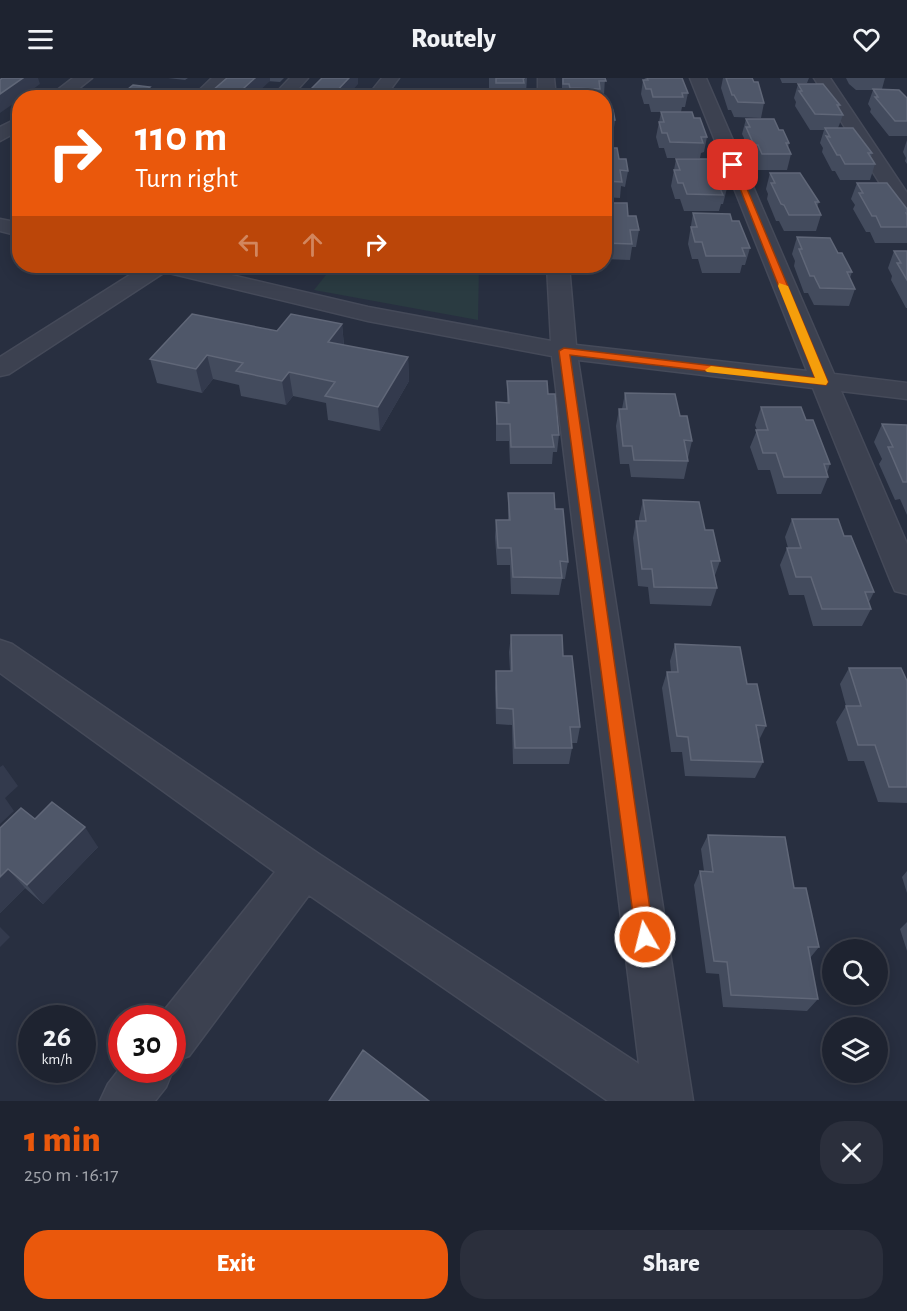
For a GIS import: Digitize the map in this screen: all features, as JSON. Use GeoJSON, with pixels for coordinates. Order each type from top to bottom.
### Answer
{"type":"FeatureCollection","features":[{"type":"Feature","properties":{"kind":"street"},"geometry":{"type":"LineString","coordinates":[[67,90],[84,78]]}},
{"type":"Feature","properties":{"kind":"street"},"geometry":{"type":"LineString","coordinates":[[208,90],[222,78]]}},
{"type":"Feature","properties":{"kind":"street"},"geometry":{"type":"LineString","coordinates":[[287,90],[300,78]]}},
{"type":"Feature","properties":{"kind":"street"},"geometry":{"type":"LineString","coordinates":[[381,90],[391,78]]}},
{"type":"Feature","properties":{"kind":"street"},"geometry":{"type":"LineString","coordinates":[[698,78],[822,382],[907,582]]}},
{"type":"Feature","properties":{"kind":"street"},"geometry":{"type":"LineString","coordinates":[[822,78],[907,209]]}},
{"type":"Feature","properties":{"kind":"street"},"geometry":{"type":"LineString","coordinates":[[0,368],[148,273]]}},
{"type":"Feature","properties":{"kind":"street"},"geometry":{"type":"LineString","coordinates":[[226,273],[368,314],[564,351],[907,391]]}},
{"type":"Feature","properties":{"kind":"street"},"geometry":{"type":"LineString","coordinates":[[558,273],[564,351],[668,1101]]}},
{"type":"Feature","properties":{"kind":"street"},"geometry":{"type":"LineString","coordinates":[[0,654],[304,868],[651,1101]]}},
{"type":"Feature","properties":{"kind":"street"},"geometry":{"type":"LineString","coordinates":[[186,1021],[304,868]]}},
{"type":"Feature","properties":{"kind":"street"},"geometry":{"type":"LineString","coordinates":[[125,1101],[139,1083]]}},
{"type":"Feature","properties":{"kind":"shaded area"},"geometry":{"type":"Polygon","coordinates":[[[327,273],[479,273],[478,320],[314,290],[327,273]]]}},
{"type":"Feature","properties":{"kind":"building"},"geometry":{"type":"Polygon","coordinates":[[[2,78],[23,78],[0,94],[2,78]]]}},
{"type":"Feature","properties":{"kind":"building"},"geometry":{"type":"Polygon","coordinates":[[[227,78],[255,78],[242,90],[213,90],[227,78]]]}},
{"type":"Feature","properties":{"kind":"building"},"geometry":{"type":"Polygon","coordinates":[[[322,78],[349,78],[338,90],[310,90],[322,78]]]}},
{"type":"Feature","properties":{"kind":"building"},"geometry":{"type":"Polygon","coordinates":[[[496,78],[523,78],[524,83],[496,83],[496,78]]]}},
{"type":"Feature","properties":{"kind":"building"},"geometry":{"type":"Polygon","coordinates":[[[563,78],[605,78],[606,81],[599,81],[600,89],[570,88],[569,84],[563,84],[563,78]]]}},
{"type":"Feature","properties":{"kind":"building"},"geometry":{"type":"Polygon","coordinates":[[[647,78],[682,78],[688,93],[682,93],[683,97],[653,97],[651,89],[646,89],[643,80],[648,80],[647,78]]]}},
{"type":"Feature","properties":{"kind":"building"},"geometry":{"type":"Polygon","coordinates":[[[726,78],[752,78],[754,82],[758,82],[764,103],[738,102],[732,95],[726,78]]]}},
{"type":"Feature","properties":{"kind":"building"},"geometry":{"type":"Polygon","coordinates":[[[798,84],[823,84],[840,105],[837,105],[843,115],[815,114],[799,91],[802,91],[798,84]]]}},
{"type":"Feature","properties":{"kind":"building"},"geometry":{"type":"Polygon","coordinates":[[[133,85],[150,87],[146,90],[127,90],[133,85]]]}},
{"type":"Feature","properties":{"kind":"building"},"geometry":{"type":"Polygon","coordinates":[[[873,89],[899,90],[907,98],[907,121],[895,121],[875,97],[878,97],[873,89]]]}},
{"type":"Feature","properties":{"kind":"building"},"geometry":{"type":"Polygon","coordinates":[[[661,112],[692,112],[694,118],[700,118],[707,137],[701,137],[703,143],[670,142],[667,133],[662,133],[659,122],[664,122],[661,112]]]}},
{"type":"Feature","properties":{"kind":"building"},"geometry":{"type":"Polygon","coordinates":[[[746,119],[774,119],[779,130],[783,130],[791,154],[762,154],[758,145],[754,145],[746,127],[750,127],[746,119]]]}},
{"type":"Feature","properties":{"kind":"building"},"geometry":{"type":"Polygon","coordinates":[[[825,128],[853,128],[872,153],[868,153],[875,164],[845,164],[826,136],[830,137],[825,128]]]}},
{"type":"Feature","properties":{"kind":"building"},"geometry":{"type":"Polygon","coordinates":[[[612,148],[617,148],[619,159],[626,159],[628,171],[620,170],[622,182],[612,181],[612,148]]]}},
{"type":"Feature","properties":{"kind":"building"},"geometry":{"type":"Polygon","coordinates":[[[676,159],[710,159],[713,166],[719,166],[727,188],[720,188],[723,195],[687,194],[683,183],[678,183],[674,170],[680,170],[676,159]]]}},
{"type":"Feature","properties":{"kind":"building"},"geometry":{"type":"Polygon","coordinates":[[[770,173],[800,173],[819,202],[815,202],[821,215],[789,215],[771,183],[775,183],[770,173]]]}},
{"type":"Feature","properties":{"kind":"building"},"geometry":{"type":"Polygon","coordinates":[[[857,183],[887,183],[907,209],[907,227],[881,227],[859,193],[863,193],[857,183]]]}},
{"type":"Feature","properties":{"kind":"building"},"geometry":{"type":"Polygon","coordinates":[[[612,203],[627,203],[628,216],[636,216],[639,230],[630,230],[632,244],[612,243],[612,203]]]}},
{"type":"Feature","properties":{"kind":"building"},"geometry":{"type":"Polygon","coordinates":[[[693,213],[730,214],[732,221],[739,221],[750,248],[742,248],[745,256],[706,256],[702,242],[695,242],[691,227],[697,227],[693,213]]]}},
{"type":"Feature","properties":{"kind":"building"},"geometry":{"type":"Polygon","coordinates":[[[797,237],[830,238],[838,253],[842,253],[852,272],[847,272],[855,289],[820,288],[814,276],[810,276],[799,249],[802,249],[797,237]]]}},
{"type":"Feature","properties":{"kind":"building"},"geometry":{"type":"Polygon","coordinates":[[[894,251],[907,251],[907,280],[897,263],[901,263],[894,251]]]}},
{"type":"Feature","properties":{"kind":"building"},"geometry":{"type":"Polygon","coordinates":[[[192,314],[277,331],[291,314],[342,324],[328,342],[408,357],[378,407],[325,396],[335,382],[289,372],[282,381],[236,371],[243,363],[207,355],[196,369],[150,359],[192,314]]]}},
{"type":"Feature","properties":{"kind":"building"},"geometry":{"type":"Polygon","coordinates":[[[507,381],[547,381],[548,394],[555,394],[559,435],[552,435],[554,447],[511,447],[510,424],[497,424],[496,402],[509,403],[507,381]]]}},
{"type":"Feature","properties":{"kind":"building"},"geometry":{"type":"Polygon","coordinates":[[[625,393],[675,394],[680,416],[687,416],[692,441],[684,440],[688,461],[634,460],[632,446],[623,446],[619,409],[627,409],[625,393]]]}},
{"type":"Feature","properties":{"kind":"building"},"geometry":{"type":"Polygon","coordinates":[[[761,407],[801,407],[806,420],[813,420],[830,464],[824,464],[828,477],[784,477],[776,453],[763,453],[756,430],[768,430],[761,407]]]}},
{"type":"Feature","properties":{"kind":"building"},"geometry":{"type":"Polygon","coordinates":[[[882,424],[907,425],[907,482],[903,482],[888,447],[893,447],[882,424]]]}},
{"type":"Feature","properties":{"kind":"building"},"geometry":{"type":"Polygon","coordinates":[[[508,493],[554,493],[555,509],[563,509],[568,562],[560,561],[562,578],[513,577],[511,548],[498,548],[496,520],[510,520],[508,493]]]}},
{"type":"Feature","properties":{"kind":"building"},"geometry":{"type":"Polygon","coordinates":[[[643,500],[699,502],[705,530],[713,530],[720,561],[711,561],[717,588],[654,587],[652,569],[642,569],[636,521],[646,521],[643,500]]]}},
{"type":"Feature","properties":{"kind":"building"},"geometry":{"type":"Polygon","coordinates":[[[792,519],[838,519],[844,536],[851,536],[874,592],[865,592],[871,609],[822,609],[811,577],[796,577],[787,548],[801,548],[792,519]]]}},
{"type":"Feature","properties":{"kind":"building"},"geometry":{"type":"Polygon","coordinates":[[[511,635],[562,635],[563,656],[572,656],[580,727],[570,727],[572,748],[515,748],[513,709],[497,708],[496,671],[512,671],[511,635]]]}},
{"type":"Feature","properties":{"kind":"building"},"geometry":{"type":"Polygon","coordinates":[[[675,644],[740,647],[747,684],[757,684],[766,726],[756,725],[763,762],[691,760],[688,737],[677,736],[667,672],[678,672],[675,644]]]}},
{"type":"Feature","properties":{"kind":"building"},"geometry":{"type":"Polygon","coordinates":[[[849,668],[901,668],[907,681],[907,787],[889,787],[875,745],[858,745],[846,706],[861,706],[849,668]]]}},
{"type":"Feature","properties":{"kind":"building"},"geometry":{"type":"Polygon","coordinates":[[[52,802],[85,827],[27,885],[8,869],[0,877],[0,828],[21,808],[35,819],[52,802]]]}},
{"type":"Feature","properties":{"kind":"building"},"geometry":{"type":"Polygon","coordinates":[[[708,835],[785,837],[794,888],[806,888],[819,947],[808,947],[818,999],[731,995],[727,962],[714,961],[700,871],[713,872],[708,835]]]}},
{"type":"Feature","properties":{"kind":"building"},"geometry":{"type":"Polygon","coordinates":[[[363,1050],[429,1101],[329,1101],[363,1050]]]}},
{"type":"Feature","properties":{"kind":"slow traffic"},"geometry":{"type":"LineString","coordinates":[[711,370],[822,382],[783,286]]}},
{"type":"Feature","properties":{"kind":"route"},"geometry":{"type":"LineString","coordinates":[[645,937],[564,351],[822,382],[733,165]]}}]}
